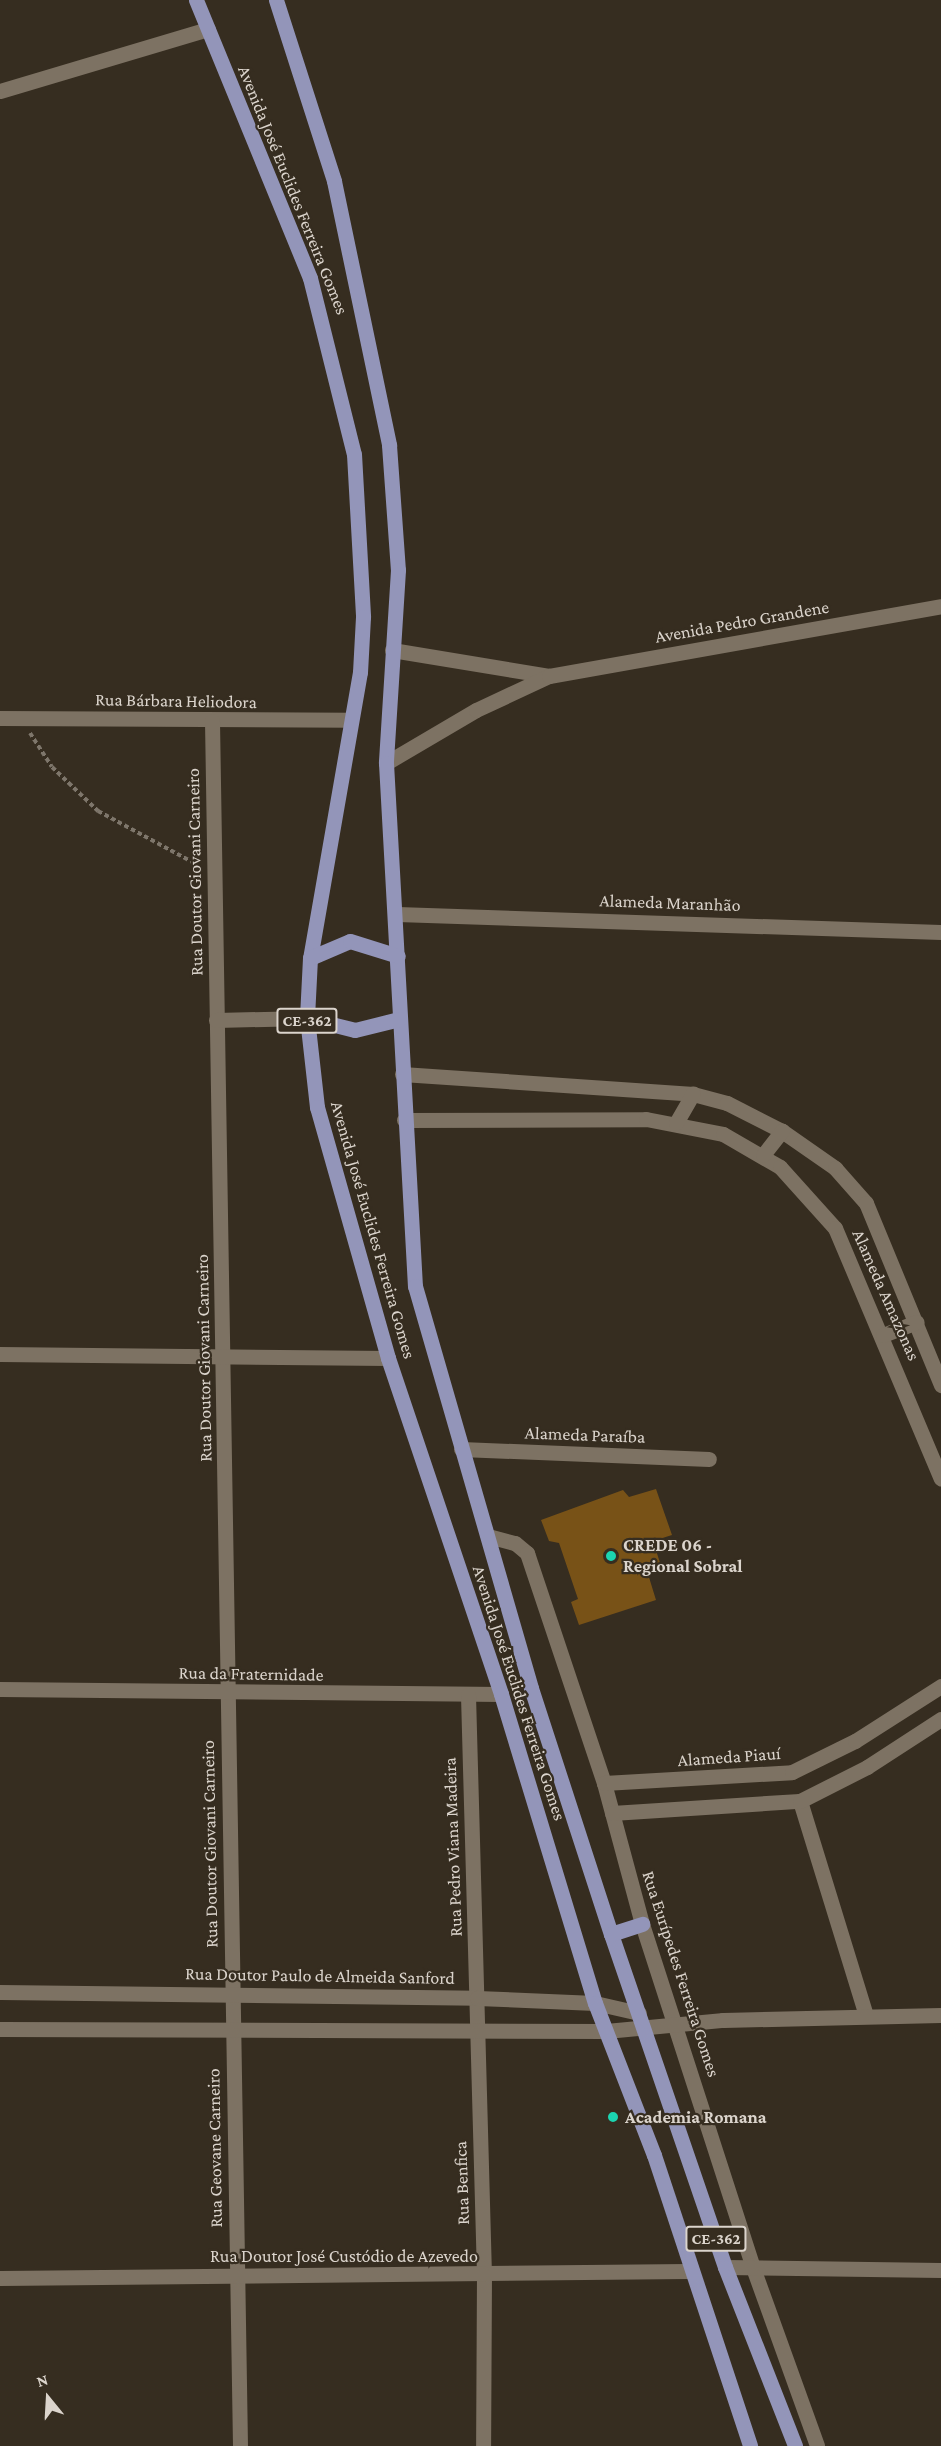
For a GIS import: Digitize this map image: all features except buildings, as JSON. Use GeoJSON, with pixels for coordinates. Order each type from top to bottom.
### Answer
{"type":"FeatureCollection","features":[{"type":"Feature","properties":{"kind":"main road","name":"Avenida José Euclides Ferreira Gomes"},"geometry":{"type":"LineString","coordinates":[[196,0],[310,278],[343,396],[359,504],[363,617],[351,720],[310,958],[307,1018],[317,1107],[388,1358],[501,1694],[595,2003],[654,2155],[688,2271],[750,2446]]}},
{"type":"Feature","properties":{"kind":"main road","name":"Avenida José Euclides Ferreira Gomes"},"geometry":{"type":"LineString","coordinates":[[276,0],[334,181],[389,445],[398,570],[386,764],[397,914],[399,1019],[415,1286],[531,1688],[610,1934],[725,2267],[795,2446]]}},
{"type":"Feature","properties":{"kind":"main road"},"geometry":{"type":"LineString","coordinates":[[310,958],[350,941],[398,956]]}},
{"type":"Feature","properties":{"kind":"main road"},"geometry":{"type":"LineString","coordinates":[[307,1018],[355,1029],[399,1019]]}},
{"type":"Feature","properties":{"kind":"main road"},"geometry":{"type":"LineString","coordinates":[[610,1934],[642,1924]]}},
{"type":"Feature","properties":{"kind":"street"},"geometry":{"type":"LineString","coordinates":[[0,91],[208,29]]}},
{"type":"Feature","properties":{"kind":"street","name":"Avenida Pedro Grandene"},"geometry":{"type":"LineString","coordinates":[[386,764],[476,710],[549,676],[941,606]]}},
{"type":"Feature","properties":{"kind":"street","name":"Avenida Pedro Grandene"},"geometry":{"type":"LineString","coordinates":[[392,650],[549,676]]}},
{"type":"Feature","properties":{"kind":"street","name":"Rua Bárbara Heliodora"},"geometry":{"type":"LineString","coordinates":[[0,718],[212,722],[351,720]]}},
{"type":"Feature","properties":{"kind":"street","name":"Rua Doutor Giovani Carneiro"},"geometry":{"type":"LineString","coordinates":[[212,722],[216,876],[216,1020],[225,1356],[231,1994]]}},
{"type":"Feature","properties":{"kind":"street","name":"Alameda Maranhão"},"geometry":{"type":"LineString","coordinates":[[397,914],[941,932]]}},
{"type":"Feature","properties":{"kind":"street"},"geometry":{"type":"LineString","coordinates":[[216,1020],[307,1018]]}},
{"type":"Feature","properties":{"kind":"street","name":"Alameda Amazonas"},"geometry":{"type":"LineString","coordinates":[[402,1074],[693,1094],[727,1103],[782,1131],[835,1168],[866,1203],[917,1322],[941,1385]]}},
{"type":"Feature","properties":{"kind":"street"},"geometry":{"type":"LineString","coordinates":[[676,1123],[693,1094]]}},
{"type":"Feature","properties":{"kind":"street","name":"Alameda Amazonas"},"geometry":{"type":"LineString","coordinates":[[404,1120],[676,1123],[723,1134],[763,1155],[780,1167],[835,1228],[883,1335],[941,1479]]}},
{"type":"Feature","properties":{"kind":"street"},"geometry":{"type":"LineString","coordinates":[[763,1155],[782,1131]]}},
{"type":"Feature","properties":{"kind":"street"},"geometry":{"type":"LineString","coordinates":[[883,1335],[917,1322]]}},
{"type":"Feature","properties":{"kind":"street"},"geometry":{"type":"LineString","coordinates":[[0,1354],[388,1358]]}},
{"type":"Feature","properties":{"kind":"street","name":"Alameda Paraíba"},"geometry":{"type":"LineString","coordinates":[[461,1449],[709,1459]]}},
{"type":"Feature","properties":{"kind":"street","name":"Rua Eurípedes Ferreira Gomes"},"geometry":{"type":"LineString","coordinates":[[488,1536],[515,1543],[527,1553],[604,1783],[642,1924],[677,2026],[752,2265],[817,2446]]}},
{"type":"Feature","properties":{"kind":"street","name":"Alameda Piauí"},"geometry":{"type":"LineString","coordinates":[[604,1783],[792,1772],[855,1741],[941,1686]]}},
{"type":"Feature","properties":{"kind":"street","name":"Rua da Fraternidade"},"geometry":{"type":"LineString","coordinates":[[0,1689],[228,1694],[501,1694]]}},
{"type":"Feature","properties":{"kind":"street","name":"Rua Pedro Viana Madeira"},"geometry":{"type":"LineString","coordinates":[[468,1695],[476,2027]]}},
{"type":"Feature","properties":{"kind":"street"},"geometry":{"type":"LineString","coordinates":[[612,1813],[800,1801],[867,1767],[941,1719]]}},
{"type":"Feature","properties":{"kind":"street"},"geometry":{"type":"LineString","coordinates":[[800,1801],[866,2016]]}},
{"type":"Feature","properties":{"kind":"street","name":"Rua Doutor Paulo de Almeida Sanford"},"geometry":{"type":"LineString","coordinates":[[0,1992],[477,1998],[595,2003],[639,2013]]}},
{"type":"Feature","properties":{"kind":"street","name":"Rua Geovane Carneiro"},"geometry":{"type":"LineString","coordinates":[[231,1994],[240,2446]]}},
{"type":"Feature","properties":{"kind":"street"},"geometry":{"type":"LineString","coordinates":[[0,2029],[476,2027],[606,2031],[866,2016],[941,2015]]}},
{"type":"Feature","properties":{"kind":"street","name":"Rua Benfica"},"geometry":{"type":"LineString","coordinates":[[476,2027],[484,2274],[483,2446]]}},
{"type":"Feature","properties":{"kind":"street"},"geometry":{"type":"LineString","coordinates":[[725,2267],[752,2265],[941,2270]]}},
{"type":"Feature","properties":{"kind":"street","name":"Rua Doutor José Custódio de Azevedo"},"geometry":{"type":"LineString","coordinates":[[0,2278],[688,2271]]}},
{"type":"Feature","properties":{"kind":"path"},"geometry":{"type":"LineString","coordinates":[[23,718],[52,767],[98,811],[216,876]]}},
{"type":"Feature","properties":{"kind":"place","name":"CREDE 06 - Regional Sobral"},"geometry":{"type":"Point","coordinates":[611,1556]}},
{"type":"Feature","properties":{"kind":"place","name":"Academia Romana"},"geometry":{"type":"Point","coordinates":[613,2117]}}]}
